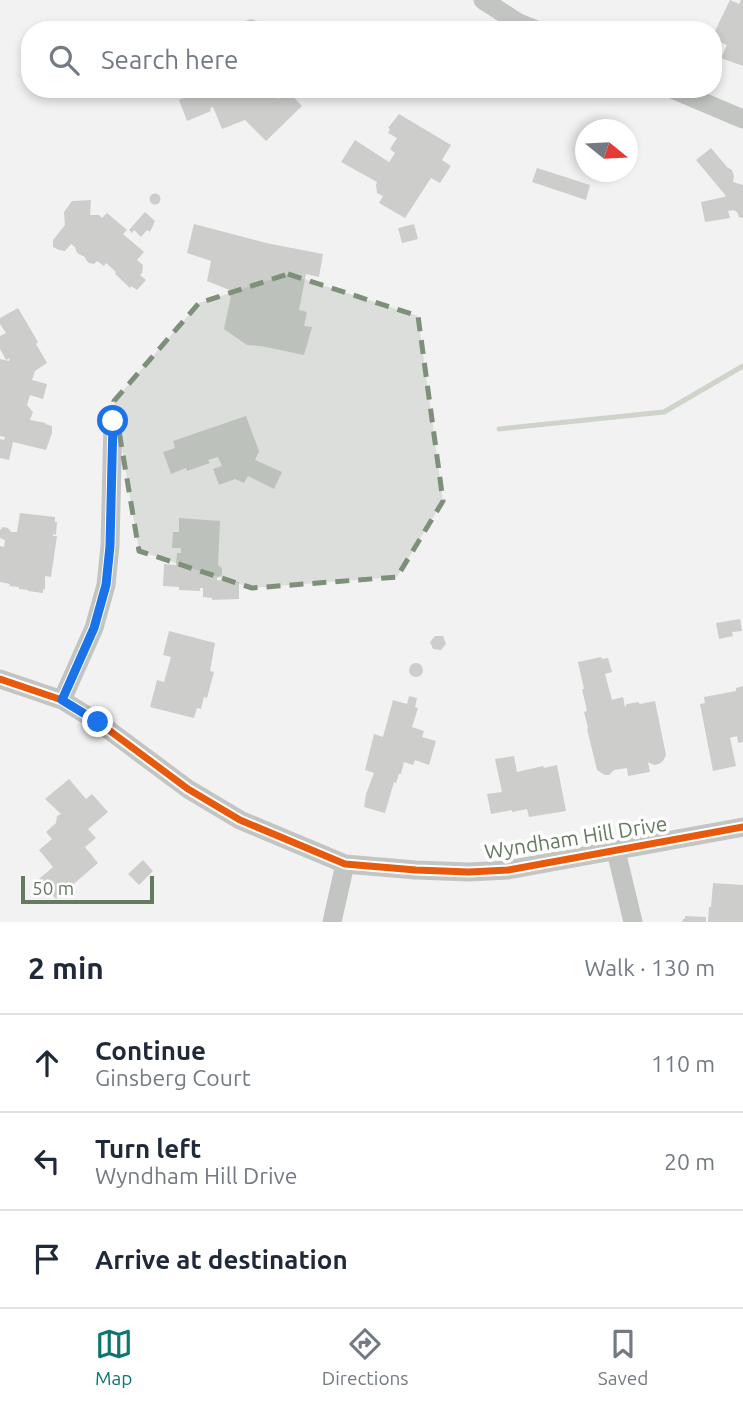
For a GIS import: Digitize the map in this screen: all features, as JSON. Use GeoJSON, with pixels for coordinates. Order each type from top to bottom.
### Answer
{"type":"FeatureCollection","features":[{"type":"Feature","properties":{"kind":"street"},"geometry":{"type":"LineString","coordinates":[[483,0],[515,21]]}},
{"type":"Feature","properties":{"kind":"street"},"geometry":{"type":"LineString","coordinates":[[693,98],[743,119]]}},
{"type":"Feature","properties":{"kind":"street"},"geometry":{"type":"LineString","coordinates":[[62,700],[94,628],[106,585],[110,546],[113,421]]}},
{"type":"Feature","properties":{"kind":"street","name":"Wyndham Hill Drive"},"geometry":{"type":"LineString","coordinates":[[0,679],[62,700],[98,722],[188,789],[240,820],[345,864],[470,872],[508,870],[743,827]]}},
{"type":"Feature","properties":{"kind":"street"},"geometry":{"type":"LineString","coordinates":[[616,851],[633,922]]}},
{"type":"Feature","properties":{"kind":"street"},"geometry":{"type":"LineString","coordinates":[[332,922],[345,864]]}},
{"type":"Feature","properties":{"kind":"highlighted area"},"geometry":{"type":"Polygon","coordinates":[[[288,274],[418,316],[443,501],[397,577],[252,588],[139,551],[114,401],[199,303],[288,274]]]}},
{"type":"Feature","properties":{"kind":"building"},"geometry":{"type":"Polygon","coordinates":[[[730,0],[739,4],[743,0],[743,66],[722,58],[727,45],[722,43],[722,21],[720,21],[730,0]]]}},
{"type":"Feature","properties":{"kind":"building"},"geometry":{"type":"Polygon","coordinates":[[[294,98],[302,106],[266,141],[245,120],[222,129],[213,107],[210,108],[211,111],[187,121],[179,100],[294,98]]]}},
{"type":"Feature","properties":{"kind":"building"},"geometry":{"type":"Polygon","coordinates":[[[399,114],[451,145],[442,160],[451,166],[440,183],[431,178],[405,218],[379,203],[383,196],[377,193],[377,182],[341,162],[355,140],[389,162],[395,153],[390,149],[397,138],[388,133],[388,128],[399,114]]]}},
{"type":"Feature","properties":{"kind":"building"},"geometry":{"type":"Polygon","coordinates":[[[711,148],[732,170],[733,182],[743,185],[743,218],[733,210],[728,211],[730,218],[705,222],[701,202],[726,196],[696,160],[711,148]]]}},
{"type":"Feature","properties":{"kind":"building"},"geometry":{"type":"Polygon","coordinates":[[[537,168],[590,185],[586,200],[532,182],[537,168]]]}},
{"type":"Feature","properties":{"kind":"building"},"geometry":{"type":"Polygon","coordinates":[[[155,194],[159,195],[159,203],[155,204],[151,203],[150,199],[151,195],[155,194]]]}},
{"type":"Feature","properties":{"kind":"building"},"geometry":{"type":"Polygon","coordinates":[[[91,200],[90,215],[99,215],[102,218],[107,213],[127,230],[123,234],[144,252],[137,260],[143,265],[140,275],[146,280],[137,290],[131,286],[130,288],[106,263],[104,266],[97,261],[94,264],[89,263],[71,244],[65,251],[53,247],[53,240],[65,225],[64,212],[72,201],[91,200]]]}},
{"type":"Feature","properties":{"kind":"building"},"geometry":{"type":"Polygon","coordinates":[[[145,212],[155,221],[150,232],[147,230],[141,237],[134,230],[132,233],[129,230],[145,212]]]}},
{"type":"Feature","properties":{"kind":"building"},"geometry":{"type":"Polygon","coordinates":[[[194,224],[266,243],[323,254],[319,277],[306,274],[299,310],[307,312],[304,326],[312,327],[304,355],[247,345],[224,329],[232,291],[207,281],[211,261],[187,253],[194,224]]]}},
{"type":"Feature","properties":{"kind":"building"},"geometry":{"type":"Polygon","coordinates":[[[414,224],[418,239],[402,243],[398,228],[414,224]]]}},
{"type":"Feature","properties":{"kind":"building"},"geometry":{"type":"Polygon","coordinates":[[[18,308],[47,363],[35,371],[32,380],[47,384],[43,399],[30,395],[27,405],[33,412],[30,420],[52,426],[52,433],[46,450],[13,442],[9,460],[0,458],[0,439],[4,440],[5,437],[0,436],[0,359],[9,361],[10,358],[6,360],[0,349],[0,336],[6,333],[0,324],[0,318],[18,308]]]}},
{"type":"Feature","properties":{"kind":"building"},"geometry":{"type":"Polygon","coordinates":[[[246,416],[259,451],[255,460],[282,472],[274,489],[248,476],[244,483],[235,479],[219,485],[213,469],[222,466],[218,457],[208,460],[210,463],[171,474],[163,452],[175,448],[173,441],[246,416]]]}},
{"type":"Feature","properties":{"kind":"building"},"geometry":{"type":"Polygon","coordinates":[[[20,513],[55,517],[57,522],[56,535],[53,534],[57,536],[51,577],[45,576],[43,593],[0,582],[0,546],[4,547],[5,540],[0,538],[0,530],[3,527],[17,532],[20,513]]]}},
{"type":"Feature","properties":{"kind":"building"},"geometry":{"type":"Polygon","coordinates":[[[179,518],[220,521],[218,565],[222,568],[222,575],[217,580],[239,582],[239,599],[212,600],[203,597],[203,588],[200,588],[200,591],[179,590],[179,587],[163,586],[164,564],[176,565],[177,553],[181,553],[181,548],[172,548],[173,532],[179,532],[179,518]]]}},
{"type":"Feature","properties":{"kind":"building"},"geometry":{"type":"Polygon","coordinates":[[[740,619],[742,631],[732,632],[733,636],[719,639],[716,623],[740,619]]]}},
{"type":"Feature","properties":{"kind":"building"},"geometry":{"type":"Polygon","coordinates":[[[169,631],[215,643],[210,671],[214,672],[207,698],[204,697],[201,709],[197,708],[194,718],[150,707],[157,680],[164,682],[171,657],[163,655],[169,631]]]}},
{"type":"Feature","properties":{"kind":"building"},"geometry":{"type":"Polygon","coordinates":[[[435,636],[443,636],[446,644],[441,650],[433,649],[430,642],[435,636]]]}},
{"type":"Feature","properties":{"kind":"building"},"geometry":{"type":"Polygon","coordinates":[[[608,658],[612,672],[605,674],[612,700],[623,697],[625,707],[627,704],[655,701],[666,755],[659,764],[648,762],[650,772],[628,776],[627,768],[614,770],[609,775],[597,770],[584,712],[587,711],[578,662],[608,658]]]}},
{"type":"Feature","properties":{"kind":"building"},"geometry":{"type":"Polygon","coordinates":[[[416,663],[421,665],[421,675],[416,677],[411,675],[409,670],[411,665],[416,663]]]}},
{"type":"Feature","properties":{"kind":"building"},"geometry":{"type":"Polygon","coordinates":[[[743,686],[743,742],[738,743],[737,736],[730,738],[736,766],[713,771],[700,704],[705,703],[704,697],[736,691],[736,688],[743,686]]]}},
{"type":"Feature","properties":{"kind":"building"},"geometry":{"type":"Polygon","coordinates":[[[409,696],[417,698],[415,707],[418,708],[412,727],[424,731],[422,737],[436,741],[429,765],[415,760],[413,765],[404,762],[401,774],[396,783],[394,782],[385,813],[364,807],[374,773],[365,770],[374,734],[383,737],[393,700],[407,704],[409,696]]]}},
{"type":"Feature","properties":{"kind":"building"},"geometry":{"type":"Polygon","coordinates":[[[514,756],[517,772],[557,765],[566,811],[529,817],[527,809],[491,814],[487,794],[502,792],[495,759],[514,756]]]}},
{"type":"Feature","properties":{"kind":"building"},"geometry":{"type":"Polygon","coordinates":[[[69,779],[86,799],[92,794],[108,812],[88,829],[96,838],[85,847],[98,863],[56,899],[39,879],[53,867],[39,850],[52,839],[46,832],[61,814],[45,799],[69,779]]]}},
{"type":"Feature","properties":{"kind":"building"},"geometry":{"type":"Polygon","coordinates":[[[143,860],[153,871],[139,885],[128,874],[143,860]]]}},
{"type":"Feature","properties":{"kind":"building"},"geometry":{"type":"Polygon","coordinates":[[[713,883],[743,885],[743,922],[708,922],[713,883]]]}},
{"type":"Feature","properties":{"kind":"building"},"geometry":{"type":"Polygon","coordinates":[[[685,916],[706,917],[706,922],[682,922],[685,916]]]}},
{"type":"Feature","properties":{"kind":"waterway"},"geometry":{"type":"LineString","coordinates":[[499,429],[664,412],[743,366]]}},
{"type":"Feature","properties":{"kind":"cycle path"},"geometry":{"type":"LineString","coordinates":[[62,700],[94,628],[106,585],[110,546],[113,421]]}},
{"type":"Feature","properties":{"kind":"cycle path"},"geometry":{"type":"LineString","coordinates":[[0,679],[62,700],[98,722],[188,789],[240,820],[345,864],[469,872],[508,870],[743,827]]}},
{"type":"Feature","properties":{"kind":"route"},"geometry":{"type":"LineString","coordinates":[[98,722],[62,700],[94,628],[106,585],[110,546],[113,421]]}}]}
